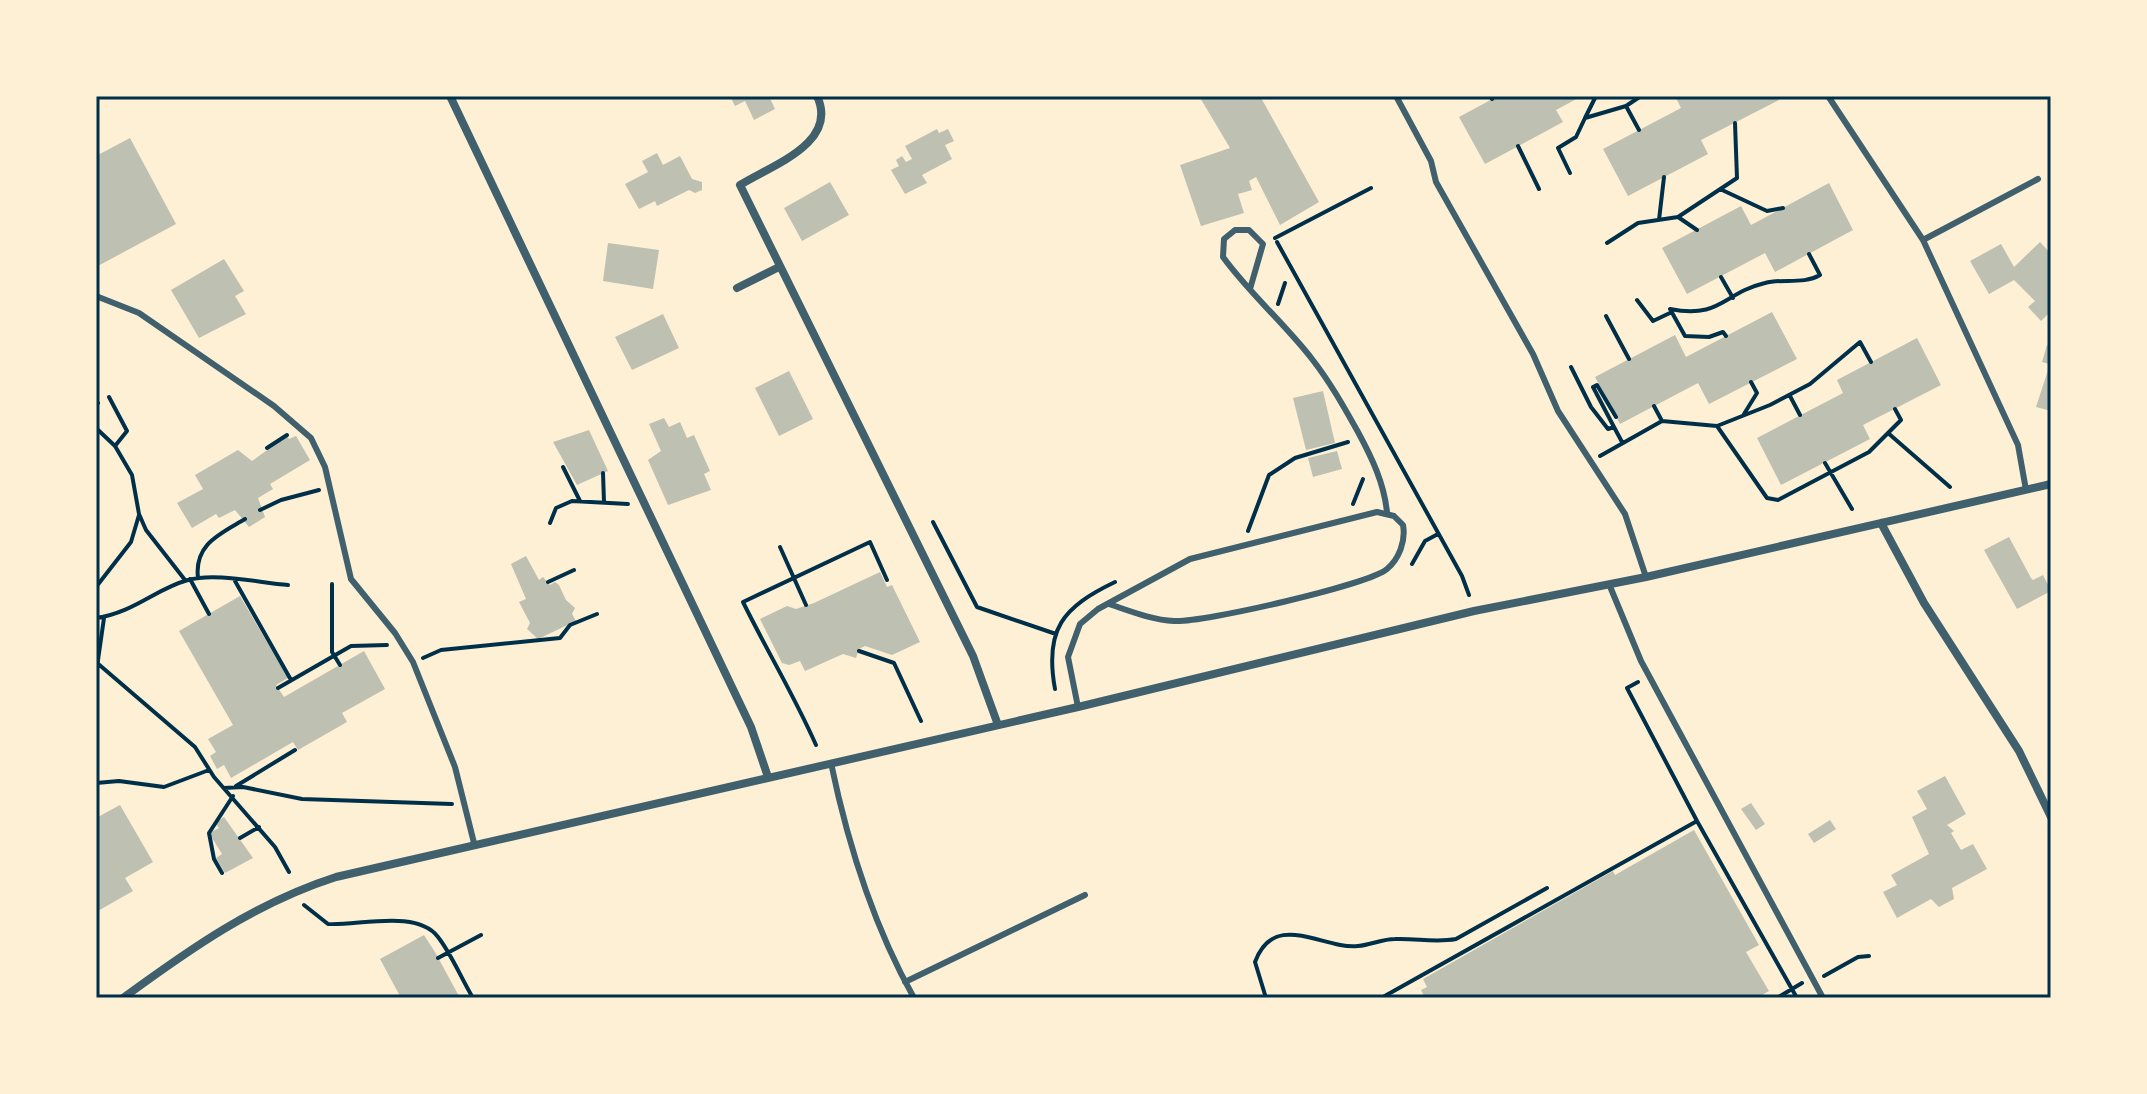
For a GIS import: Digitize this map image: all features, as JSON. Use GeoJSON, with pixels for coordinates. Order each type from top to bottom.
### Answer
{"type":"FeatureCollection","features":[{"type":"Feature","properties":{"kind":"street"},"geometry":{"type":"LineString","coordinates":[[450,96],[758,741],[768,777]]}},
{"type":"Feature","properties":{"kind":"street"},"geometry":{"type":"LineString","coordinates":[[817,96],[823,117],[814,139],[740,185],[973,656],[998,725]]}},
{"type":"Feature","properties":{"kind":"street"},"geometry":{"type":"LineString","coordinates":[[737,288],[779,267]]}},
{"type":"Feature","properties":{"kind":"street"},"geometry":{"type":"LineString","coordinates":[[123,998],[217,932],[297,890],[474,843],[1078,707],[1383,632],[1646,577],[2051,484]]}},
{"type":"Feature","properties":{"kind":"street"},"geometry":{"type":"LineString","coordinates":[[1881,523],[1924,603],[2019,751],[2051,817]]}},
{"type":"Feature","properties":{"kind":"lane"},"geometry":{"type":"LineString","coordinates":[[1396,96],[1431,161],[1436,182],[1533,354],[1558,411],[1625,514],[1646,577]]}},
{"type":"Feature","properties":{"kind":"lane"},"geometry":{"type":"LineString","coordinates":[[1828,96],[1923,240],[2018,445],[2026,490]]}},
{"type":"Feature","properties":{"kind":"lane"},"geometry":{"type":"LineString","coordinates":[[1923,240],[2038,179]]}},
{"type":"Feature","properties":{"kind":"lane"},"geometry":{"type":"LineString","coordinates":[[1109,604],[1162,620],[1192,621],[1368,578],[1388,568],[1404,540],[1403,525],[1387,512],[1378,471],[1332,386],[1250,289],[1221,251],[1224,239],[1235,230],[1249,230],[1263,244],[1262,258],[1250,289]]}},
{"type":"Feature","properties":{"kind":"lane"},"geometry":{"type":"LineString","coordinates":[[96,296],[139,313],[301,427],[321,456],[351,579],[400,639],[422,682],[455,767],[474,843]]}},
{"type":"Feature","properties":{"kind":"lane"},"geometry":{"type":"LineString","coordinates":[[1078,707],[1068,667],[1070,647],[1087,616],[1190,559],[1387,512]]}},
{"type":"Feature","properties":{"kind":"lane"},"geometry":{"type":"LineString","coordinates":[[1609,584],[1649,676],[1823,998]]}},
{"type":"Feature","properties":{"kind":"lane"},"geometry":{"type":"LineString","coordinates":[[831,763],[858,870],[914,998]]}},
{"type":"Feature","properties":{"kind":"lane"},"geometry":{"type":"LineString","coordinates":[[905,982],[1085,895]]}},
{"type":"Feature","properties":{"kind":"path"},"geometry":{"type":"LineString","coordinates":[[1570,173],[1558,148],[1576,137],[1596,96]]}},
{"type":"Feature","properties":{"kind":"path"},"geometry":{"type":"LineString","coordinates":[[1585,118],[1626,106],[1641,96]]}},
{"type":"Feature","properties":{"kind":"path"},"geometry":{"type":"LineString","coordinates":[[1626,106],[1639,130]]}},
{"type":"Feature","properties":{"kind":"path"},"geometry":{"type":"LineString","coordinates":[[1607,243],[1638,223],[1678,217],[1737,178],[1735,123]]}},
{"type":"Feature","properties":{"kind":"path"},"geometry":{"type":"LineString","coordinates":[[1518,146],[1539,189]]}},
{"type":"Feature","properties":{"kind":"path"},"geometry":{"type":"LineString","coordinates":[[1659,220],[1666,182],[1664,177]]}},
{"type":"Feature","properties":{"kind":"path"},"geometry":{"type":"LineString","coordinates":[[1275,238],[1371,188]]}},
{"type":"Feature","properties":{"kind":"path"},"geometry":{"type":"LineString","coordinates":[[1720,189],[1767,211],[1783,208]]}},
{"type":"Feature","properties":{"kind":"path"},"geometry":{"type":"LineString","coordinates":[[1678,217],[1697,230]]}},
{"type":"Feature","properties":{"kind":"path"},"geometry":{"type":"LineString","coordinates":[[1726,336],[1723,332],[1709,337],[1685,336],[1670,309],[1701,313],[1764,283],[1811,280],[1820,275],[1809,254]]}},
{"type":"Feature","properties":{"kind":"path"},"geometry":{"type":"LineString","coordinates":[[1721,277],[1733,298]]}},
{"type":"Feature","properties":{"kind":"path"},"geometry":{"type":"LineString","coordinates":[[1637,300],[1653,321],[1672,312]]}},
{"type":"Feature","properties":{"kind":"path"},"geometry":{"type":"LineString","coordinates":[[1606,316],[1629,359]]}},
{"type":"Feature","properties":{"kind":"path"},"geometry":{"type":"LineString","coordinates":[[1616,417],[1597,385],[1593,387],[1619,443],[1662,421],[1717,426],[1790,396],[1810,384],[1860,342],[1871,362]]}},
{"type":"Feature","properties":{"kind":"path"},"geometry":{"type":"LineString","coordinates":[[1571,367],[1597,417],[1608,429],[1614,427]]}},
{"type":"Feature","properties":{"kind":"path"},"geometry":{"type":"LineString","coordinates":[[1742,416],[1757,393],[1751,382]]}},
{"type":"Feature","properties":{"kind":"path"},"geometry":{"type":"LineString","coordinates":[[1790,396],[1800,415]]}},
{"type":"Feature","properties":{"kind":"path"},"geometry":{"type":"LineString","coordinates":[[109,397],[127,431],[115,446]]}},
{"type":"Feature","properties":{"kind":"path"},"geometry":{"type":"LineString","coordinates":[[1654,406],[1662,421]]}},
{"type":"Feature","properties":{"kind":"path"},"geometry":{"type":"LineString","coordinates":[[1717,426],[1767,498],[1778,500],[1869,452],[1901,420],[1895,409]]}},
{"type":"Feature","properties":{"kind":"path"},"geometry":{"type":"LineString","coordinates":[[267,448],[301,427]]}},
{"type":"Feature","properties":{"kind":"path"},"geometry":{"type":"LineString","coordinates":[[96,428],[115,446],[137,487],[139,514],[131,542],[96,587]]}},
{"type":"Feature","properties":{"kind":"path"},"geometry":{"type":"LineString","coordinates":[[1888,433],[1950,487]]}},
{"type":"Feature","properties":{"kind":"path"},"geometry":{"type":"LineString","coordinates":[[1248,532],[1269,475],[1295,458],[1351,441]]}},
{"type":"Feature","properties":{"kind":"path"},"geometry":{"type":"LineString","coordinates":[[1825,463],[1852,509]]}},
{"type":"Feature","properties":{"kind":"path"},"geometry":{"type":"LineString","coordinates":[[563,467],[580,501]]}},
{"type":"Feature","properties":{"kind":"path"},"geometry":{"type":"LineString","coordinates":[[603,473],[604,502]]}},
{"type":"Feature","properties":{"kind":"path"},"geometry":{"type":"LineString","coordinates":[[260,510],[281,500],[329,487]]}},
{"type":"Feature","properties":{"kind":"path"},"geometry":{"type":"LineString","coordinates":[[550,523],[556,508],[580,501],[646,506]]}},
{"type":"Feature","properties":{"kind":"path"},"geometry":{"type":"LineString","coordinates":[[139,514],[155,545],[188,580],[209,614]]}},
{"type":"Feature","properties":{"kind":"path"},"geometry":{"type":"LineString","coordinates":[[198,578],[197,562],[204,546],[245,519]]}},
{"type":"Feature","properties":{"kind":"path"},"geometry":{"type":"LineString","coordinates":[[933,522],[977,607],[1056,634]]}},
{"type":"Feature","properties":{"kind":"path"},"geometry":{"type":"LineString","coordinates":[[1412,564],[1425,541],[1438,533]]}},
{"type":"Feature","properties":{"kind":"path"},"geometry":{"type":"LineString","coordinates":[[816,745],[785,678],[774,666],[743,602],[870,542],[887,580]]}},
{"type":"Feature","properties":{"kind":"path"},"geometry":{"type":"LineString","coordinates":[[780,547],[806,605]]}},
{"type":"Feature","properties":{"kind":"path"},"geometry":{"type":"LineString","coordinates":[[548,582],[574,570]]}},
{"type":"Feature","properties":{"kind":"path"},"geometry":{"type":"LineString","coordinates":[[96,618],[128,611],[188,580],[198,578],[288,585]]}},
{"type":"Feature","properties":{"kind":"path"},"geometry":{"type":"LineString","coordinates":[[235,581],[292,680]]}},
{"type":"Feature","properties":{"kind":"path"},"geometry":{"type":"LineString","coordinates":[[332,584],[333,656],[340,665]]}},
{"type":"Feature","properties":{"kind":"path"},"geometry":{"type":"LineString","coordinates":[[441,650],[560,638],[570,625],[597,614]]}},
{"type":"Feature","properties":{"kind":"path"},"geometry":{"type":"LineString","coordinates":[[96,674],[104,617]]}},
{"type":"Feature","properties":{"kind":"path"},"geometry":{"type":"LineString","coordinates":[[557,632],[560,638]]}},
{"type":"Feature","properties":{"kind":"path"},"geometry":{"type":"LineString","coordinates":[[278,688],[351,646],[381,647],[400,639]]}},
{"type":"Feature","properties":{"kind":"path"},"geometry":{"type":"LineString","coordinates":[[859,651],[894,663],[921,721]]}},
{"type":"Feature","properties":{"kind":"path"},"geometry":{"type":"LineString","coordinates":[[97,663],[188,740],[224,788],[259,827],[289,872]]}},
{"type":"Feature","properties":{"kind":"path"},"geometry":{"type":"LineString","coordinates":[[1649,676],[1627,688],[1697,821],[1797,998]]}},
{"type":"Feature","properties":{"kind":"path"},"geometry":{"type":"LineString","coordinates":[[236,786],[295,750]]}},
{"type":"Feature","properties":{"kind":"path"},"geometry":{"type":"LineString","coordinates":[[96,783],[119,781],[164,787],[208,768],[213,762]]}},
{"type":"Feature","properties":{"kind":"path"},"geometry":{"type":"LineString","coordinates":[[224,788],[236,786],[302,799],[465,803]]}},
{"type":"Feature","properties":{"kind":"path"},"geometry":{"type":"LineString","coordinates":[[222,873],[214,859],[209,833],[233,796]]}},
{"type":"Feature","properties":{"kind":"path"},"geometry":{"type":"LineString","coordinates":[[1383,998],[1697,821]]}},
{"type":"Feature","properties":{"kind":"path"},"geometry":{"type":"LineString","coordinates":[[240,838],[259,827]]}},
{"type":"Feature","properties":{"kind":"path"},"geometry":{"type":"LineString","coordinates":[[1266,998],[1255,962],[1263,946],[1282,936],[1306,934],[1359,946],[1389,939],[1456,939],[1547,888]]}},
{"type":"Feature","properties":{"kind":"path"},"geometry":{"type":"LineString","coordinates":[[304,905],[328,924],[417,924],[436,933],[473,998]]}},
{"type":"Feature","properties":{"kind":"path"},"geometry":{"type":"LineString","coordinates":[[438,958],[481,935]]}},
{"type":"Feature","properties":{"kind":"path"},"geometry":{"type":"LineString","coordinates":[[1822,977],[1858,957],[1869,956]]}},
{"type":"Feature","properties":{"kind":"path"},"geometry":{"type":"LineString","coordinates":[[1777,998],[1805,982]]}},
{"type":"Feature","properties":{"kind":"building"},"geometry":{"type":"Polygon","coordinates":[[[730,96],[769,96],[775,109],[754,120],[745,101],[735,106],[730,96]]]}},
{"type":"Feature","properties":{"kind":"building"},"geometry":{"type":"Polygon","coordinates":[[[1199,96],[1260,96],[1319,202],[1280,225],[1256,177],[1249,181],[1252,190],[1238,194],[1244,213],[1201,226],[1180,165],[1230,148],[1199,96]]]}},
{"type":"Feature","properties":{"kind":"building"},"geometry":{"type":"Polygon","coordinates":[[[1498,96],[1582,96],[1556,110],[1563,122],[1485,164],[1459,117],[1498,96]]]}},
{"type":"Feature","properties":{"kind":"building"},"geometry":{"type":"Polygon","coordinates":[[[1675,96],[1777,96],[1779,100],[1701,140],[1708,154],[1628,196],[1603,149],[1681,108],[1675,96]]]}},
{"type":"Feature","properties":{"kind":"building"},"geometry":{"type":"Polygon","coordinates":[[[937,129],[939,133],[948,129],[954,141],[945,145],[952,159],[922,175],[927,183],[905,194],[891,170],[899,166],[896,160],[902,156],[906,162],[912,159],[905,146],[937,129]]]}},
{"type":"Feature","properties":{"kind":"building"},"geometry":{"type":"Polygon","coordinates":[[[130,138],[176,224],[96,267],[96,156],[130,138]]]}},
{"type":"Feature","properties":{"kind":"building"},"geometry":{"type":"Polygon","coordinates":[[[657,153],[663,165],[680,156],[692,179],[702,182],[702,190],[695,193],[689,190],[657,206],[655,201],[639,209],[625,184],[648,172],[642,161],[657,153]]]}},
{"type":"Feature","properties":{"kind":"building"},"geometry":{"type":"Polygon","coordinates":[[[830,182],[849,215],[802,241],[784,208],[830,182]]]}},
{"type":"Feature","properties":{"kind":"building"},"geometry":{"type":"Polygon","coordinates":[[[1829,183],[1853,230],[1775,272],[1765,253],[1687,294],[1662,248],[1741,206],[1751,225],[1829,183]]]}},
{"type":"Feature","properties":{"kind":"building"},"geometry":{"type":"Polygon","coordinates":[[[2040,242],[2051,254],[2051,317],[2048,314],[2041,321],[2028,307],[2035,301],[2014,280],[1989,294],[1970,261],[2001,244],[2014,267],[2040,242]]]}},
{"type":"Feature","properties":{"kind":"building"},"geometry":{"type":"Polygon","coordinates":[[[608,243],[659,250],[653,289],[603,281],[608,243]]]}},
{"type":"Feature","properties":{"kind":"building"},"geometry":{"type":"Polygon","coordinates":[[[224,259],[244,291],[235,296],[246,314],[199,338],[171,290],[224,259]]]}},
{"type":"Feature","properties":{"kind":"building"},"geometry":{"type":"Polygon","coordinates":[[[1772,312],[1797,359],[1709,404],[1698,383],[1620,424],[1595,377],[1675,335],[1686,357],[1772,312]]]}},
{"type":"Feature","properties":{"kind":"building"},"geometry":{"type":"Polygon","coordinates":[[[663,314],[679,348],[632,370],[615,337],[663,314]]]}},
{"type":"Feature","properties":{"kind":"building"},"geometry":{"type":"Polygon","coordinates":[[[1917,338],[1941,385],[1863,425],[1870,439],[1781,485],[1757,438],[1843,393],[1837,380],[1917,338]]]}},
{"type":"Feature","properties":{"kind":"building"},"geometry":{"type":"Polygon","coordinates":[[[2047,345],[2051,346],[2051,411],[2036,407],[2050,364],[2042,362],[2047,345]]]}},
{"type":"Feature","properties":{"kind":"building"},"geometry":{"type":"Polygon","coordinates":[[[789,371],[813,419],[779,436],[755,388],[789,371]]]}},
{"type":"Feature","properties":{"kind":"building"},"geometry":{"type":"Polygon","coordinates":[[[1323,391],[1335,443],[1306,450],[1293,398],[1323,391]]]}},
{"type":"Feature","properties":{"kind":"building"},"geometry":{"type":"Polygon","coordinates":[[[664,418],[669,427],[680,422],[687,438],[694,435],[710,471],[704,474],[711,490],[668,505],[648,460],[661,451],[649,424],[664,418]]]}},
{"type":"Feature","properties":{"kind":"building"},"geometry":{"type":"Polygon","coordinates":[[[589,430],[608,471],[577,485],[553,442],[589,430]]]}},
{"type":"Feature","properties":{"kind":"building"},"geometry":{"type":"Polygon","coordinates":[[[287,436],[289,439],[296,436],[310,460],[270,484],[273,489],[258,498],[265,517],[249,527],[235,510],[219,518],[216,514],[192,528],[177,503],[203,489],[195,475],[238,450],[252,461],[287,436]]]}},
{"type":"Feature","properties":{"kind":"building"},"geometry":{"type":"Polygon","coordinates":[[[1337,451],[1342,469],[1313,477],[1308,458],[1337,451]]]}},
{"type":"Feature","properties":{"kind":"building"},"geometry":{"type":"Polygon","coordinates":[[[2009,537],[2031,578],[2033,580],[2043,575],[2051,591],[2017,609],[1984,550],[2009,537]]]}},
{"type":"Feature","properties":{"kind":"building"},"geometry":{"type":"Polygon","coordinates":[[[526,556],[539,580],[543,577],[550,585],[555,582],[559,585],[566,600],[575,608],[572,614],[576,621],[538,639],[527,629],[530,623],[519,602],[526,599],[511,564],[526,556]]]}},
{"type":"Feature","properties":{"kind":"building"},"geometry":{"type":"Polygon","coordinates":[[[880,572],[887,587],[892,585],[920,642],[892,655],[865,646],[859,649],[856,658],[843,654],[805,671],[800,661],[789,665],[782,663],[760,619],[787,606],[796,609],[814,603],[880,572]]]}},
{"type":"Feature","properties":{"kind":"building"},"geometry":{"type":"Polygon","coordinates":[[[240,596],[288,678],[276,685],[284,697],[364,651],[385,689],[342,713],[347,722],[298,750],[293,742],[231,778],[224,765],[217,769],[210,756],[216,752],[208,739],[233,725],[179,631],[240,596]]]}},
{"type":"Feature","properties":{"kind":"building"},"geometry":{"type":"Polygon","coordinates":[[[1945,776],[1966,814],[1947,825],[1954,831],[1951,833],[1961,850],[1973,844],[1987,869],[1952,888],[1954,899],[1939,907],[1931,899],[1897,918],[1883,892],[1897,885],[1891,875],[1929,854],[1912,817],[1927,809],[1917,791],[1945,776]]]}},
{"type":"Feature","properties":{"kind":"building"},"geometry":{"type":"Polygon","coordinates":[[[1751,803],[1765,824],[1756,830],[1741,809],[1751,803]]]}},
{"type":"Feature","properties":{"kind":"building"},"geometry":{"type":"Polygon","coordinates":[[[120,805],[153,862],[125,878],[133,891],[96,912],[96,818],[120,805]]]}},
{"type":"Feature","properties":{"kind":"building"},"geometry":{"type":"Polygon","coordinates":[[[224,817],[253,858],[225,873],[216,858],[222,854],[209,833],[219,828],[215,823],[224,817]]]}},
{"type":"Feature","properties":{"kind":"building"},"geometry":{"type":"Polygon","coordinates":[[[1830,820],[1836,829],[1814,843],[1808,834],[1830,820]]]}},
{"type":"Feature","properties":{"kind":"building"},"geometry":{"type":"Polygon","coordinates":[[[1694,830],[1759,945],[1746,952],[1769,991],[1757,998],[1425,998],[1421,990],[1427,987],[1423,979],[1613,871],[1615,875],[1694,830]]]}},
{"type":"Feature","properties":{"kind":"building"},"geometry":{"type":"Polygon","coordinates":[[[424,935],[460,998],[401,998],[380,959],[424,935]]]}}]}
